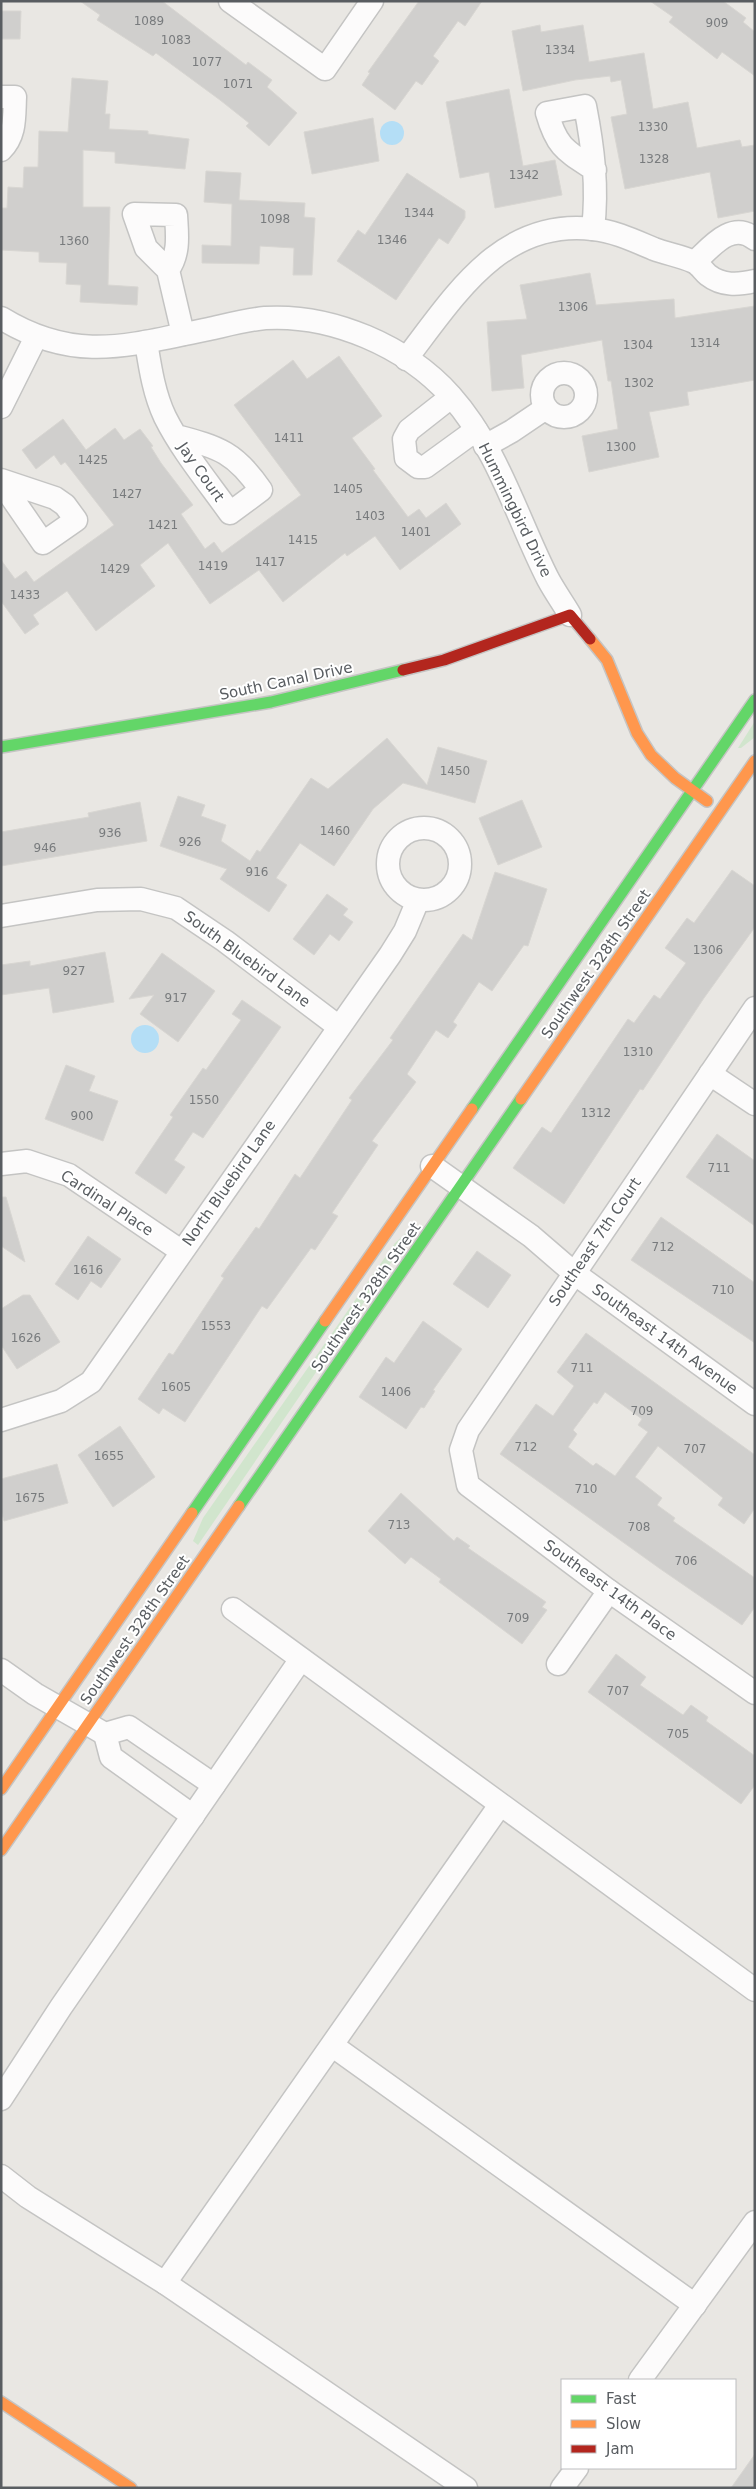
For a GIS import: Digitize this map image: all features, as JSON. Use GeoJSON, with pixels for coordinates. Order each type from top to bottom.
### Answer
{"type":"FeatureCollection","features":[{"type":"Feature","properties":{"kind":"street"},"geometry":{"type":"LineString","coordinates":[[230,1],[325,69],[372,1]]}},
{"type":"Feature","properties":{"kind":"street"},"geometry":{"type":"LineString","coordinates":[[1,97],[15,97],[14,127],[11,138],[1,150]]}},
{"type":"Feature","properties":{"kind":"street"},"geometry":{"type":"LineString","coordinates":[[593,229],[596,209],[595,170]]}},
{"type":"Feature","properties":{"kind":"street"},"geometry":{"type":"LineString","coordinates":[[406,359],[472,276],[499,253],[540,234],[561,230],[593,229],[696,262],[708,275],[721,283],[738,285],[755,281]]}},
{"type":"Feature","properties":{"kind":"street"},"geometry":{"type":"LineString","coordinates":[[696,262],[724,235],[733,232],[750,235],[755,239]]}},
{"type":"Feature","properties":{"kind":"street"},"geometry":{"type":"LineString","coordinates":[[168,270],[183,334]]}},
{"type":"Feature","properties":{"kind":"street","name":"Hummingbird Drive"},"geometry":{"type":"LineString","coordinates":[[1,318],[36,337],[80,347],[100,348],[146,342],[265,318],[291,319],[339,328],[385,346],[406,359],[429,376],[451,397],[481,438],[548,580],[570,615],[607,660],[637,733],[645,746],[662,766],[720,811]]}},
{"type":"Feature","properties":{"kind":"street"},"geometry":{"type":"LineString","coordinates":[[1,407],[36,337]]}},
{"type":"Feature","properties":{"kind":"street","name":"Jay Court"},"geometry":{"type":"LineString","coordinates":[[146,342],[156,393],[164,416],[176,436]]}},
{"type":"Feature","properties":{"kind":"street"},"geometry":{"type":"LineString","coordinates":[[451,397],[409,430],[404,439],[406,458],[418,467],[425,467],[481,438],[512,431],[546,408]]}},
{"type":"Feature","properties":{"kind":"street","name":"South Canal Drive"},"geometry":{"type":"LineString","coordinates":[[1,747],[271,702],[444,660],[570,615]]}},
{"type":"Feature","properties":{"kind":"street","name":"Southwest 328th Street"},"geometry":{"type":"LineString","coordinates":[[1,1789],[755,700]]}},
{"type":"Feature","properties":{"kind":"street","name":"Southwest 328th Street"},"geometry":{"type":"LineString","coordinates":[[1,1850],[97,1730],[462,1186],[755,761]]}},
{"type":"Feature","properties":{"kind":"street","name":"South Bluebird Lane"},"geometry":{"type":"LineString","coordinates":[[1,916],[97,900],[141,899],[176,908],[225,941],[339,1027]]}},
{"type":"Feature","properties":{"kind":"street","name":"North Bluebird Lane"},"geometry":{"type":"LineString","coordinates":[[1,1420],[61,1401],[91,1382],[405,931],[418,900]]}},
{"type":"Feature","properties":{"kind":"street","name":"Southeast 7th Court"},"geometry":{"type":"LineString","coordinates":[[468,1485],[461,1450],[468,1430],[755,1008]]}},
{"type":"Feature","properties":{"kind":"street"},"geometry":{"type":"LineString","coordinates":[[710,1074],[755,1104]]}},
{"type":"Feature","properties":{"kind":"street","name":"Cardinal Place"},"geometry":{"type":"LineString","coordinates":[[1,1164],[27,1161],[69,1175],[181,1251]]}},
{"type":"Feature","properties":{"kind":"street","name":"Southeast 14th Avenue"},"geometry":{"type":"LineString","coordinates":[[432,1166],[531,1236],[574,1273],[755,1404]]}},
{"type":"Feature","properties":{"kind":"street","name":"Southeast 14th Place"},"geometry":{"type":"LineString","coordinates":[[468,1485],[609,1591],[755,1693]]}},
{"type":"Feature","properties":{"kind":"street"},"geometry":{"type":"LineString","coordinates":[[558,1664],[609,1591]]}},
{"type":"Feature","properties":{"kind":"street"},"geometry":{"type":"LineString","coordinates":[[233,1609],[755,1990]]}},
{"type":"Feature","properties":{"kind":"street"},"geometry":{"type":"LineString","coordinates":[[1,2099],[61,2007],[301,1659]]}},
{"type":"Feature","properties":{"kind":"street"},"geometry":{"type":"LineString","coordinates":[[1,1670],[35,1694],[97,1730],[111,1757],[193,1816]]}},
{"type":"Feature","properties":{"kind":"street"},"geometry":{"type":"LineString","coordinates":[[97,1730],[129,1727],[214,1785]]}},
{"type":"Feature","properties":{"kind":"street"},"geometry":{"type":"LineString","coordinates":[[165,2283],[333,2046],[500,1805]]}},
{"type":"Feature","properties":{"kind":"street"},"geometry":{"type":"LineString","coordinates":[[333,2046],[695,2305]]}},
{"type":"Feature","properties":{"kind":"street"},"geometry":{"type":"LineString","coordinates":[[1,2176],[28,2196],[165,2283],[466,2488]]}},
{"type":"Feature","properties":{"kind":"street"},"geometry":{"type":"LineString","coordinates":[[641,2379],[755,2222]]}},
{"type":"Feature","properties":{"kind":"street"},"geometry":{"type":"LineString","coordinates":[[1,2402],[131,2488]]}},
{"type":"Feature","properties":{"kind":"street"},"geometry":{"type":"LineString","coordinates":[[562,2488],[576,2469]]}},
{"type":"Feature","properties":{"kind":"green space"},"geometry":{"type":"Polygon","coordinates":[[[755,721],[755,737],[741,748],[738,748],[755,721]]]}},
{"type":"Feature","properties":{"kind":"green space"},"geometry":{"type":"Polygon","coordinates":[[[416,1226],[198,1545],[193,1541],[203,1518],[395,1243],[416,1226]]]}},
{"type":"Feature","properties":{"kind":"water"},"geometry":{"type":"Polygon","coordinates":[[[392,121],[401,124],[404,133],[401,142],[392,145],[383,142],[380,133],[383,124],[392,121]]]}},
{"type":"Feature","properties":{"kind":"water"},"geometry":{"type":"Polygon","coordinates":[[[145,1025],[155,1029],[159,1039],[155,1049],[145,1053],[135,1049],[131,1039],[135,1029],[145,1025]]]}},
{"type":"Feature","properties":{"kind":"building"},"geometry":{"type":"Polygon","coordinates":[[[80,1],[162,1],[246,65],[248,62],[272,80],[267,87],[297,113],[269,146],[246,126],[249,123],[220,100],[156,53],[153,56],[97,20],[100,15],[80,1]]]}},
{"type":"Feature","properties":{"kind":"building"},"geometry":{"type":"Polygon","coordinates":[[[419,1],[482,1],[465,26],[458,21],[433,56],[439,61],[422,85],[416,81],[395,110],[362,85],[370,73],[368,72],[419,1]]]}},
{"type":"Feature","properties":{"kind":"building"},"geometry":{"type":"Polygon","coordinates":[[[650,1],[723,1],[746,18],[743,22],[755,32],[755,76],[722,52],[717,59],[669,22],[673,17],[650,1]]]}},
{"type":"Feature","properties":{"kind":"building"},"geometry":{"type":"Polygon","coordinates":[[[1,11],[21,11],[20,39],[1,39],[1,11]]]}},
{"type":"Feature","properties":{"kind":"building"},"geometry":{"type":"Polygon","coordinates":[[[540,25],[541,32],[583,25],[589,62],[644,53],[653,109],[688,102],[697,148],[740,140],[742,147],[755,145],[755,211],[718,218],[710,172],[625,189],[611,117],[627,114],[621,80],[611,82],[610,76],[575,80],[523,91],[512,31],[540,25]]]}},
{"type":"Feature","properties":{"kind":"building"},"geometry":{"type":"Polygon","coordinates":[[[72,78],[108,81],[105,114],[110,114],[109,129],[148,131],[148,134],[189,139],[185,169],[115,163],[115,152],[83,150],[83,207],[110,207],[108,285],[138,287],[137,305],[80,302],[81,285],[66,284],[67,263],[39,262],[39,252],[1,250],[1,208],[7,208],[8,187],[23,188],[24,167],[38,167],[39,131],[68,132],[72,78]]]}},
{"type":"Feature","properties":{"kind":"building"},"geometry":{"type":"Polygon","coordinates":[[[509,89],[523,166],[555,160],[562,195],[495,208],[489,172],[460,178],[446,102],[509,89]]]}},
{"type":"Feature","properties":{"kind":"building"},"geometry":{"type":"Polygon","coordinates":[[[373,118],[379,161],[312,174],[304,132],[373,118]]]}},
{"type":"Feature","properties":{"kind":"building"},"geometry":{"type":"Polygon","coordinates":[[[206,171],[241,173],[239,200],[305,203],[304,217],[315,218],[312,275],[293,275],[294,248],[260,246],[259,264],[202,263],[202,245],[231,246],[232,204],[204,202],[206,171]]]}},
{"type":"Feature","properties":{"kind":"building"},"geometry":{"type":"Polygon","coordinates":[[[407,173],[465,211],[465,218],[448,244],[439,238],[396,300],[337,261],[358,230],[365,235],[407,173]]]}},
{"type":"Feature","properties":{"kind":"building"},"geometry":{"type":"Polygon","coordinates":[[[590,273],[596,305],[674,299],[675,318],[755,306],[755,380],[687,392],[689,405],[649,412],[659,457],[589,472],[582,436],[618,429],[611,381],[608,381],[602,340],[521,355],[524,388],[492,391],[487,322],[527,319],[520,285],[590,273]]]}},
{"type":"Feature","properties":{"kind":"building"},"geometry":{"type":"Polygon","coordinates":[[[339,356],[382,416],[352,438],[375,469],[373,470],[408,517],[419,509],[426,518],[446,503],[461,524],[400,570],[375,536],[347,556],[345,553],[283,602],[259,570],[210,604],[168,543],[140,565],[155,586],[96,631],[67,591],[33,615],[39,624],[25,634],[1,601],[1,560],[15,579],[26,571],[34,582],[114,525],[65,462],[61,465],[54,455],[36,469],[22,450],[63,419],[86,450],[115,428],[124,440],[140,429],[153,446],[151,447],[161,463],[193,505],[181,514],[205,549],[214,542],[222,553],[301,495],[234,405],[293,360],[307,379],[339,356]]]}},
{"type":"Feature","properties":{"kind":"building"},"geometry":{"type":"Polygon","coordinates":[[[387,738],[427,785],[438,747],[487,761],[475,803],[403,783],[373,809],[334,866],[300,843],[276,878],[287,885],[269,912],[220,879],[227,869],[160,846],[178,796],[205,805],[201,816],[226,825],[221,841],[250,861],[257,850],[260,852],[311,778],[328,789],[387,738]]]}},
{"type":"Feature","properties":{"kind":"building"},"geometry":{"type":"Polygon","coordinates":[[[522,800],[542,847],[498,865],[479,818],[522,800]]]}},
{"type":"Feature","properties":{"kind":"building"},"geometry":{"type":"Polygon","coordinates":[[[140,802],[147,841],[1,866],[1,832],[89,817],[88,813],[140,802]]]}},
{"type":"Feature","properties":{"kind":"building"},"geometry":{"type":"Polygon","coordinates":[[[732,870],[755,886],[755,927],[704,998],[643,1090],[640,1089],[564,1204],[513,1168],[542,1127],[551,1133],[628,1019],[634,1023],[654,995],[660,999],[686,963],[665,948],[687,918],[694,923],[732,870]]]}},
{"type":"Feature","properties":{"kind":"building"},"geometry":{"type":"Polygon","coordinates":[[[495,872],[547,889],[528,946],[524,945],[492,991],[479,982],[453,1022],[457,1025],[448,1038],[436,1030],[407,1074],[416,1082],[372,1141],[378,1145],[332,1213],[338,1216],[315,1250],[311,1248],[267,1309],[262,1306],[185,1422],[163,1408],[159,1414],[138,1399],[169,1353],[173,1355],[224,1278],[221,1276],[256,1227],[259,1229],[295,1174],[300,1178],[352,1100],[349,1098],[393,1040],[390,1038],[463,934],[472,940],[495,872]]]}},
{"type":"Feature","properties":{"kind":"building"},"geometry":{"type":"Polygon","coordinates":[[[327,894],[348,909],[343,915],[353,922],[339,941],[330,934],[314,955],[293,939],[327,894]]]}},
{"type":"Feature","properties":{"kind":"building"},"geometry":{"type":"Polygon","coordinates":[[[105,952],[114,1002],[53,1013],[49,988],[1,995],[1,965],[30,961],[30,966],[105,952]]]}},
{"type":"Feature","properties":{"kind":"building"},"geometry":{"type":"Polygon","coordinates":[[[162,953],[215,991],[178,1042],[140,1014],[154,995],[129,999],[162,953]]]}},
{"type":"Feature","properties":{"kind":"building"},"geometry":{"type":"Polygon","coordinates":[[[242,1000],[281,1027],[203,1138],[193,1132],[174,1160],[185,1167],[166,1194],[135,1173],[173,1117],[170,1115],[203,1068],[206,1070],[241,1020],[232,1014],[242,1000]]]}},
{"type":"Feature","properties":{"kind":"building"},"geometry":{"type":"Polygon","coordinates":[[[66,1065],[95,1076],[89,1091],[118,1101],[103,1141],[45,1119],[66,1065]]]}},
{"type":"Feature","properties":{"kind":"building"},"geometry":{"type":"Polygon","coordinates":[[[717,1134],[755,1161],[755,1226],[686,1177],[717,1134]]]}},
{"type":"Feature","properties":{"kind":"building"},"geometry":{"type":"Polygon","coordinates":[[[1,1197],[6,1197],[25,1262],[1,1246],[1,1197]]]}},
{"type":"Feature","properties":{"kind":"building"},"geometry":{"type":"Polygon","coordinates":[[[661,1217],[755,1283],[755,1343],[631,1260],[661,1217]]]}},
{"type":"Feature","properties":{"kind":"building"},"geometry":{"type":"Polygon","coordinates":[[[88,1236],[121,1259],[101,1288],[91,1281],[78,1300],[55,1284],[88,1236]]]}},
{"type":"Feature","properties":{"kind":"building"},"geometry":{"type":"Polygon","coordinates":[[[477,1251],[511,1275],[488,1308],[453,1284],[477,1251]]]}},
{"type":"Feature","properties":{"kind":"building"},"geometry":{"type":"Polygon","coordinates":[[[23,1295],[30,1295],[60,1342],[17,1369],[1,1345],[1,1309],[23,1295]]]}},
{"type":"Feature","properties":{"kind":"building"},"geometry":{"type":"Polygon","coordinates":[[[423,1321],[462,1349],[433,1390],[435,1391],[424,1408],[421,1407],[406,1429],[359,1397],[386,1357],[394,1363],[423,1321]]]}},
{"type":"Feature","properties":{"kind":"building"},"geometry":{"type":"Polygon","coordinates":[[[586,1333],[755,1455],[755,1508],[744,1524],[718,1505],[723,1498],[658,1446],[635,1477],[662,1498],[657,1505],[675,1518],[673,1521],[755,1578],[755,1607],[742,1625],[500,1454],[536,1404],[553,1416],[574,1386],[557,1372],[586,1333]],[[605,1392],[597,1404],[594,1402],[573,1430],[577,1434],[568,1447],[593,1466],[596,1463],[615,1476],[648,1432],[638,1425],[642,1419],[605,1392]]]}},
{"type":"Feature","properties":{"kind":"building"},"geometry":{"type":"Polygon","coordinates":[[[120,1426],[155,1477],[113,1507],[78,1455],[120,1426]]]}},
{"type":"Feature","properties":{"kind":"building"},"geometry":{"type":"Polygon","coordinates":[[[57,1464],[68,1503],[4,1521],[1,1510],[1,1479],[57,1464]]]}},
{"type":"Feature","properties":{"kind":"building"},"geometry":{"type":"Polygon","coordinates":[[[401,1493],[454,1541],[457,1537],[470,1546],[468,1548],[546,1602],[542,1607],[547,1610],[522,1644],[439,1582],[441,1579],[411,1557],[405,1564],[368,1531],[401,1493]]]}},
{"type":"Feature","properties":{"kind":"building"},"geometry":{"type":"Polygon","coordinates":[[[616,1654],[646,1677],[640,1685],[683,1715],[691,1705],[708,1717],[706,1721],[755,1756],[755,1785],[741,1804],[588,1692],[616,1654]]]}},
{"type":"Feature","properties":{"kind":"building"},"geometry":{"type":"Polygon","coordinates":[[[755,2454],[755,2488],[731,2488],[755,2454]]]}},
{"type":"Feature","properties":{"kind":"traffic: fast"},"geometry":{"type":"LineString","coordinates":[[1,747],[271,702],[403,670]]}},
{"type":"Feature","properties":{"kind":"traffic: fast"},"geometry":{"type":"LineString","coordinates":[[472,1109],[755,700]]}},
{"type":"Feature","properties":{"kind":"traffic: fast"},"geometry":{"type":"LineString","coordinates":[[239,1506],[521,1099]]}},
{"type":"Feature","properties":{"kind":"traffic: fast"},"geometry":{"type":"LineString","coordinates":[[192,1513],[325,1321]]}},
{"type":"Feature","properties":{"kind":"traffic: slow"},"geometry":{"type":"LineString","coordinates":[[590,639],[607,660],[637,733],[651,755],[675,778],[707,801]]}},
{"type":"Feature","properties":{"kind":"traffic: slow"},"geometry":{"type":"LineString","coordinates":[[521,1099],[755,761]]}},
{"type":"Feature","properties":{"kind":"traffic: slow"},"geometry":{"type":"LineString","coordinates":[[325,1321],[472,1109]]}},
{"type":"Feature","properties":{"kind":"traffic: slow"},"geometry":{"type":"LineString","coordinates":[[1,1850],[239,1506]]}},
{"type":"Feature","properties":{"kind":"traffic: slow"},"geometry":{"type":"LineString","coordinates":[[1,1789],[192,1513]]}},
{"type":"Feature","properties":{"kind":"traffic: slow"},"geometry":{"type":"LineString","coordinates":[[1,2402],[131,2488]]}},
{"type":"Feature","properties":{"kind":"traffic: jam"},"geometry":{"type":"LineString","coordinates":[[403,670],[444,660],[570,615],[590,639]]}}]}
